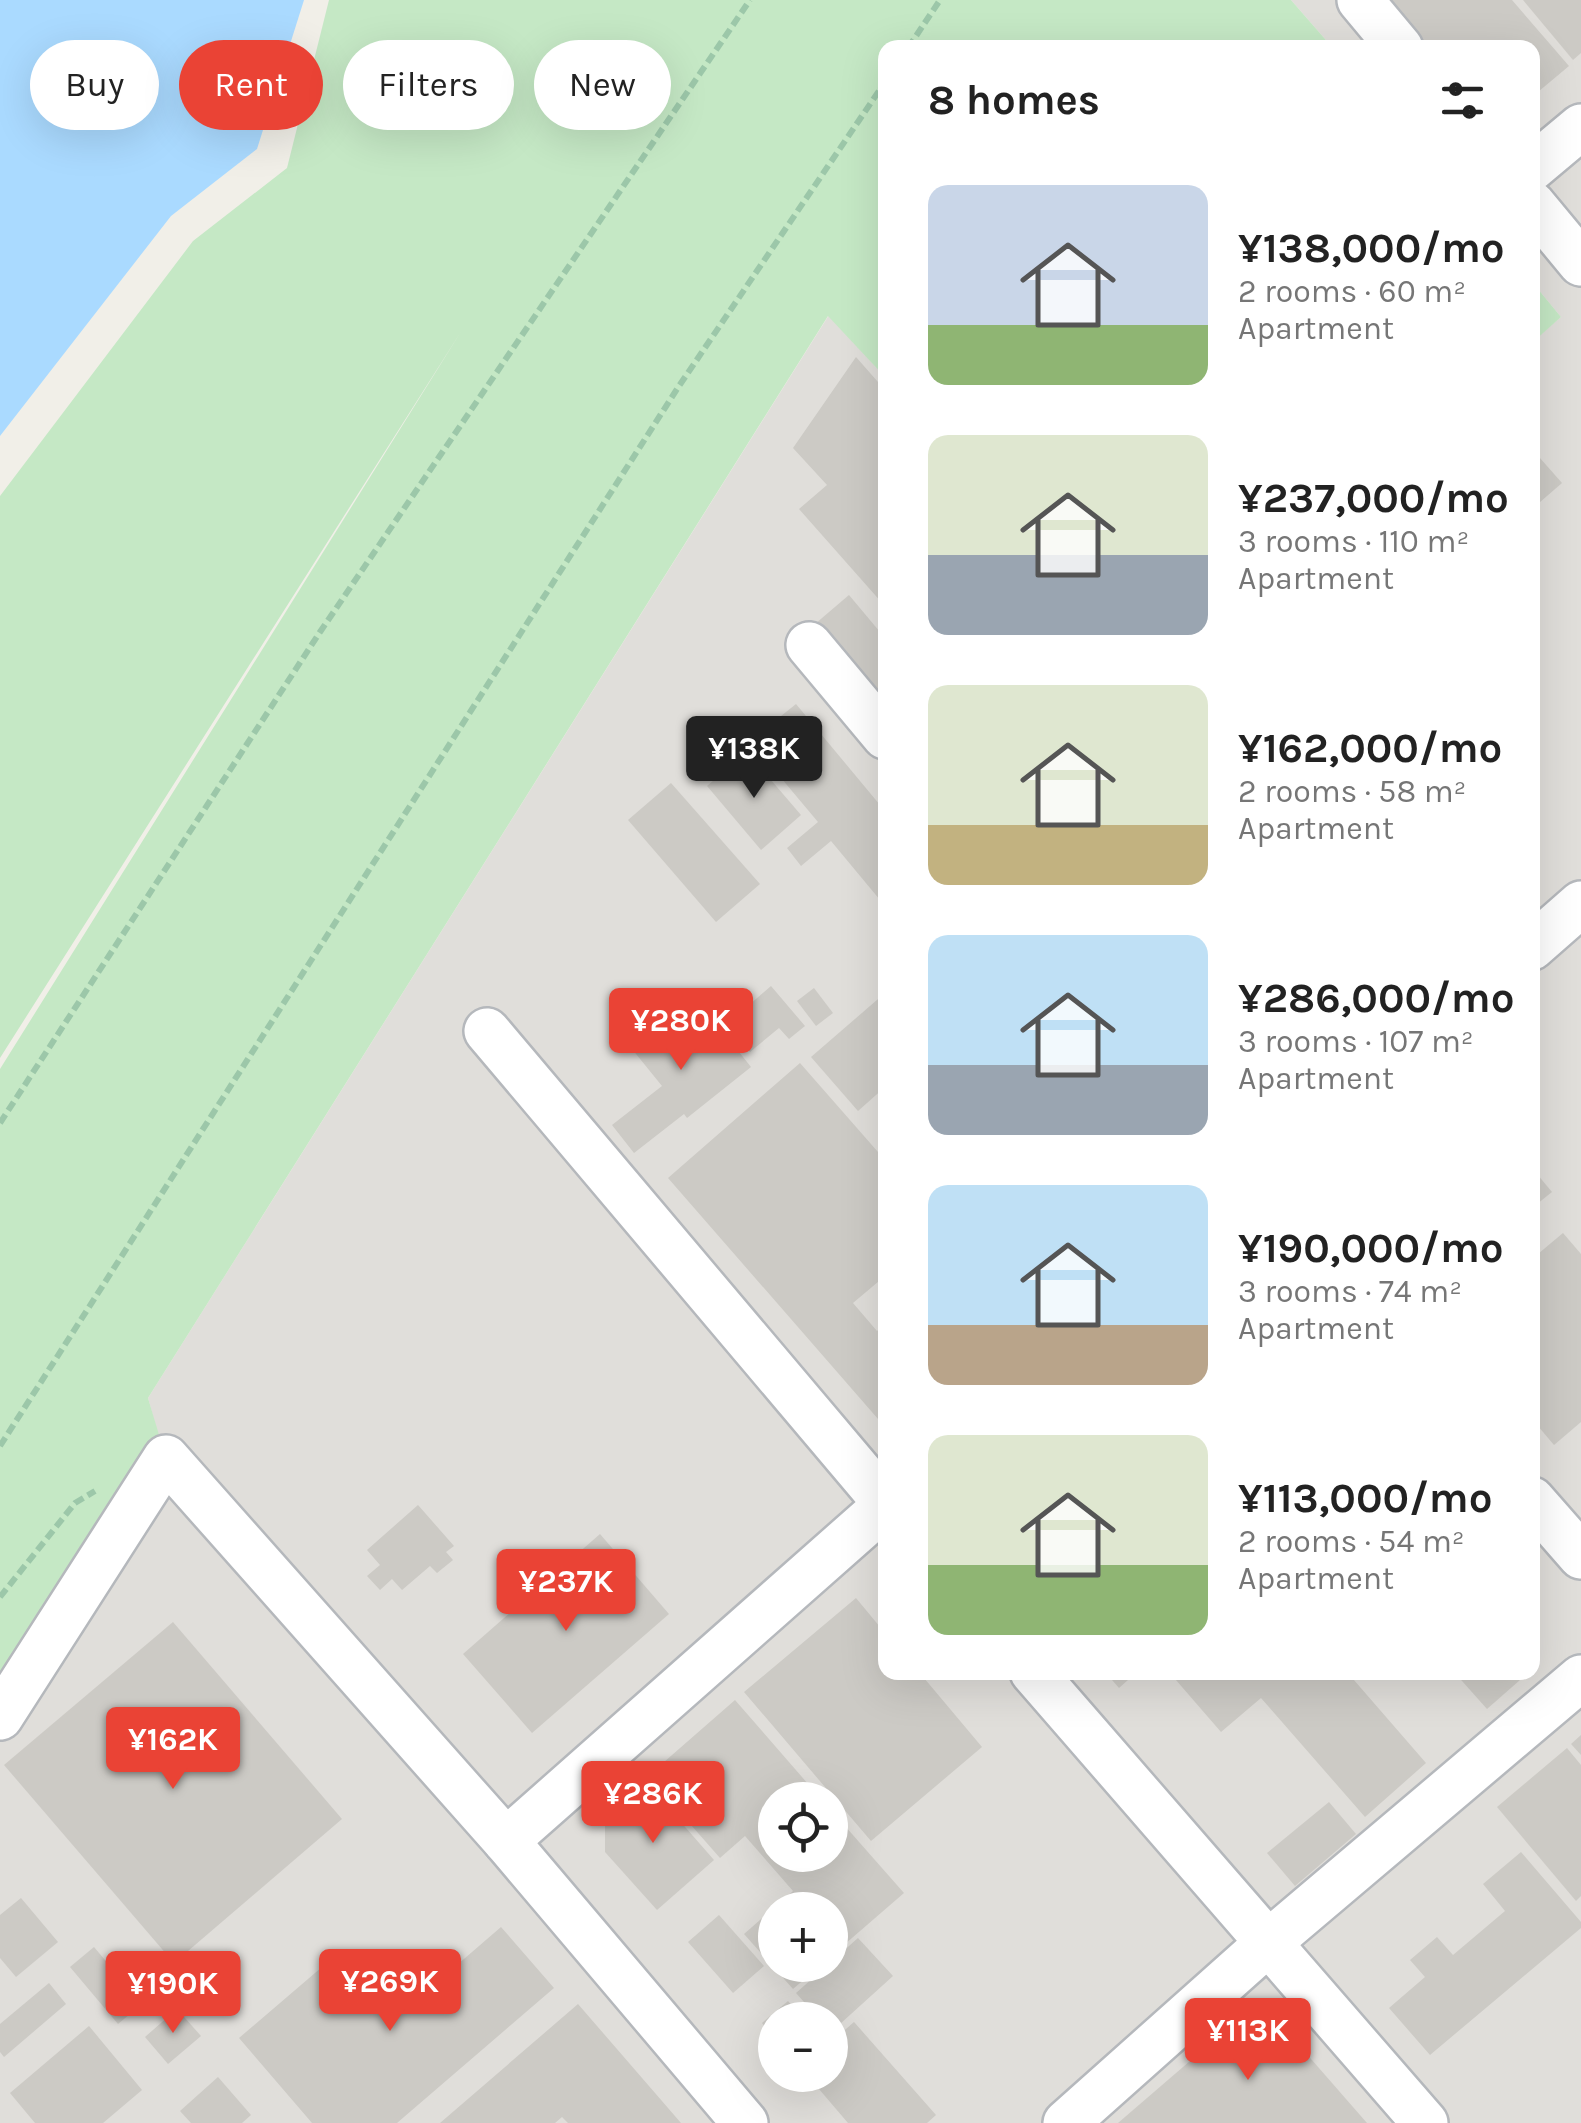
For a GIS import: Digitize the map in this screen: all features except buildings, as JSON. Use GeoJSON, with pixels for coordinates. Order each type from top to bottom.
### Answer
{"type":"FeatureCollection","features":[{"type":"Feature","properties":{"kind":"street"},"geometry":{"type":"LineString","coordinates":[[1360,0],[1393,40]]}},
{"type":"Feature","properties":{"kind":"street"},"geometry":{"type":"LineString","coordinates":[[1540,161],[1581,128]]}},
{"type":"Feature","properties":{"kind":"street"},"geometry":{"type":"LineString","coordinates":[[1540,213],[1581,262]]}},
{"type":"Feature","properties":{"kind":"street"},"geometry":{"type":"LineString","coordinates":[[809,645],[878,728]]}},
{"type":"Feature","properties":{"kind":"street"},"geometry":{"type":"LineString","coordinates":[[1540,940],[1581,904]]}},
{"type":"Feature","properties":{"kind":"street"},"geometry":{"type":"LineString","coordinates":[[487,1032],[878,1496]]}},
{"type":"Feature","properties":{"kind":"street"},"geometry":{"type":"LineString","coordinates":[[0,1718],[166,1458],[506,1841],[745,2123]]}},
{"type":"Feature","properties":{"kind":"street"},"geometry":{"type":"LineString","coordinates":[[1540,1509],[1581,1556]]}},
{"type":"Feature","properties":{"kind":"street"},"geometry":{"type":"LineString","coordinates":[[506,1841],[878,1510]]}},
{"type":"Feature","properties":{"kind":"street"},"geometry":{"type":"LineString","coordinates":[[1066,2123],[1268,1943],[1581,1678]]}},
{"type":"Feature","properties":{"kind":"street"},"geometry":{"type":"LineString","coordinates":[[1040,1680],[1425,2123]]}},
{"type":"Feature","properties":{"kind":"path"},"geometry":{"type":"LineString","coordinates":[[0,1122],[320,632],[750,0]]}},
{"type":"Feature","properties":{"kind":"path"},"geometry":{"type":"LineString","coordinates":[[913,40],[940,0]]}},
{"type":"Feature","properties":{"kind":"path"},"geometry":{"type":"LineString","coordinates":[[0,1446],[668,402],[878,92]]}},
{"type":"Feature","properties":{"kind":"path"},"geometry":{"type":"LineString","coordinates":[[0,1597],[75,1502],[102,1486],[152,1480]]}},
{"type":"Feature","properties":{"kind":"shaded area"},"geometry":{"type":"Polygon","coordinates":[[[1291,0],[1581,0],[1581,2123],[0,2123],[0,1718],[165,1459],[148,1398],[829,315],[878,369],[878,1680],[1540,1680],[1540,335],[1561,317],[1540,292],[1540,40],[1326,40],[1291,0]]]}},
{"type":"Feature","properties":{"kind":"green space"},"geometry":{"type":"Polygon","coordinates":[[[329,0],[1291,0],[1326,40],[878,40],[878,370],[828,316],[148,1398],[166,1458],[0,1717],[0,1069],[462,330],[0,1058],[0,496],[193,241],[287,168],[296,130],[323,130],[323,40],[319,40],[329,0]]]}},
{"type":"Feature","properties":{"kind":"green space"},"geometry":{"type":"Polygon","coordinates":[[[1540,292],[1561,317],[1540,335],[1540,292]]]}},
{"type":"Feature","properties":{"kind":"water"},"geometry":{"type":"Polygon","coordinates":[[[0,0],[304,0],[291,40],[179,40],[179,130],[263,130],[257,149],[171,216],[0,436],[0,0]]]}}]}
